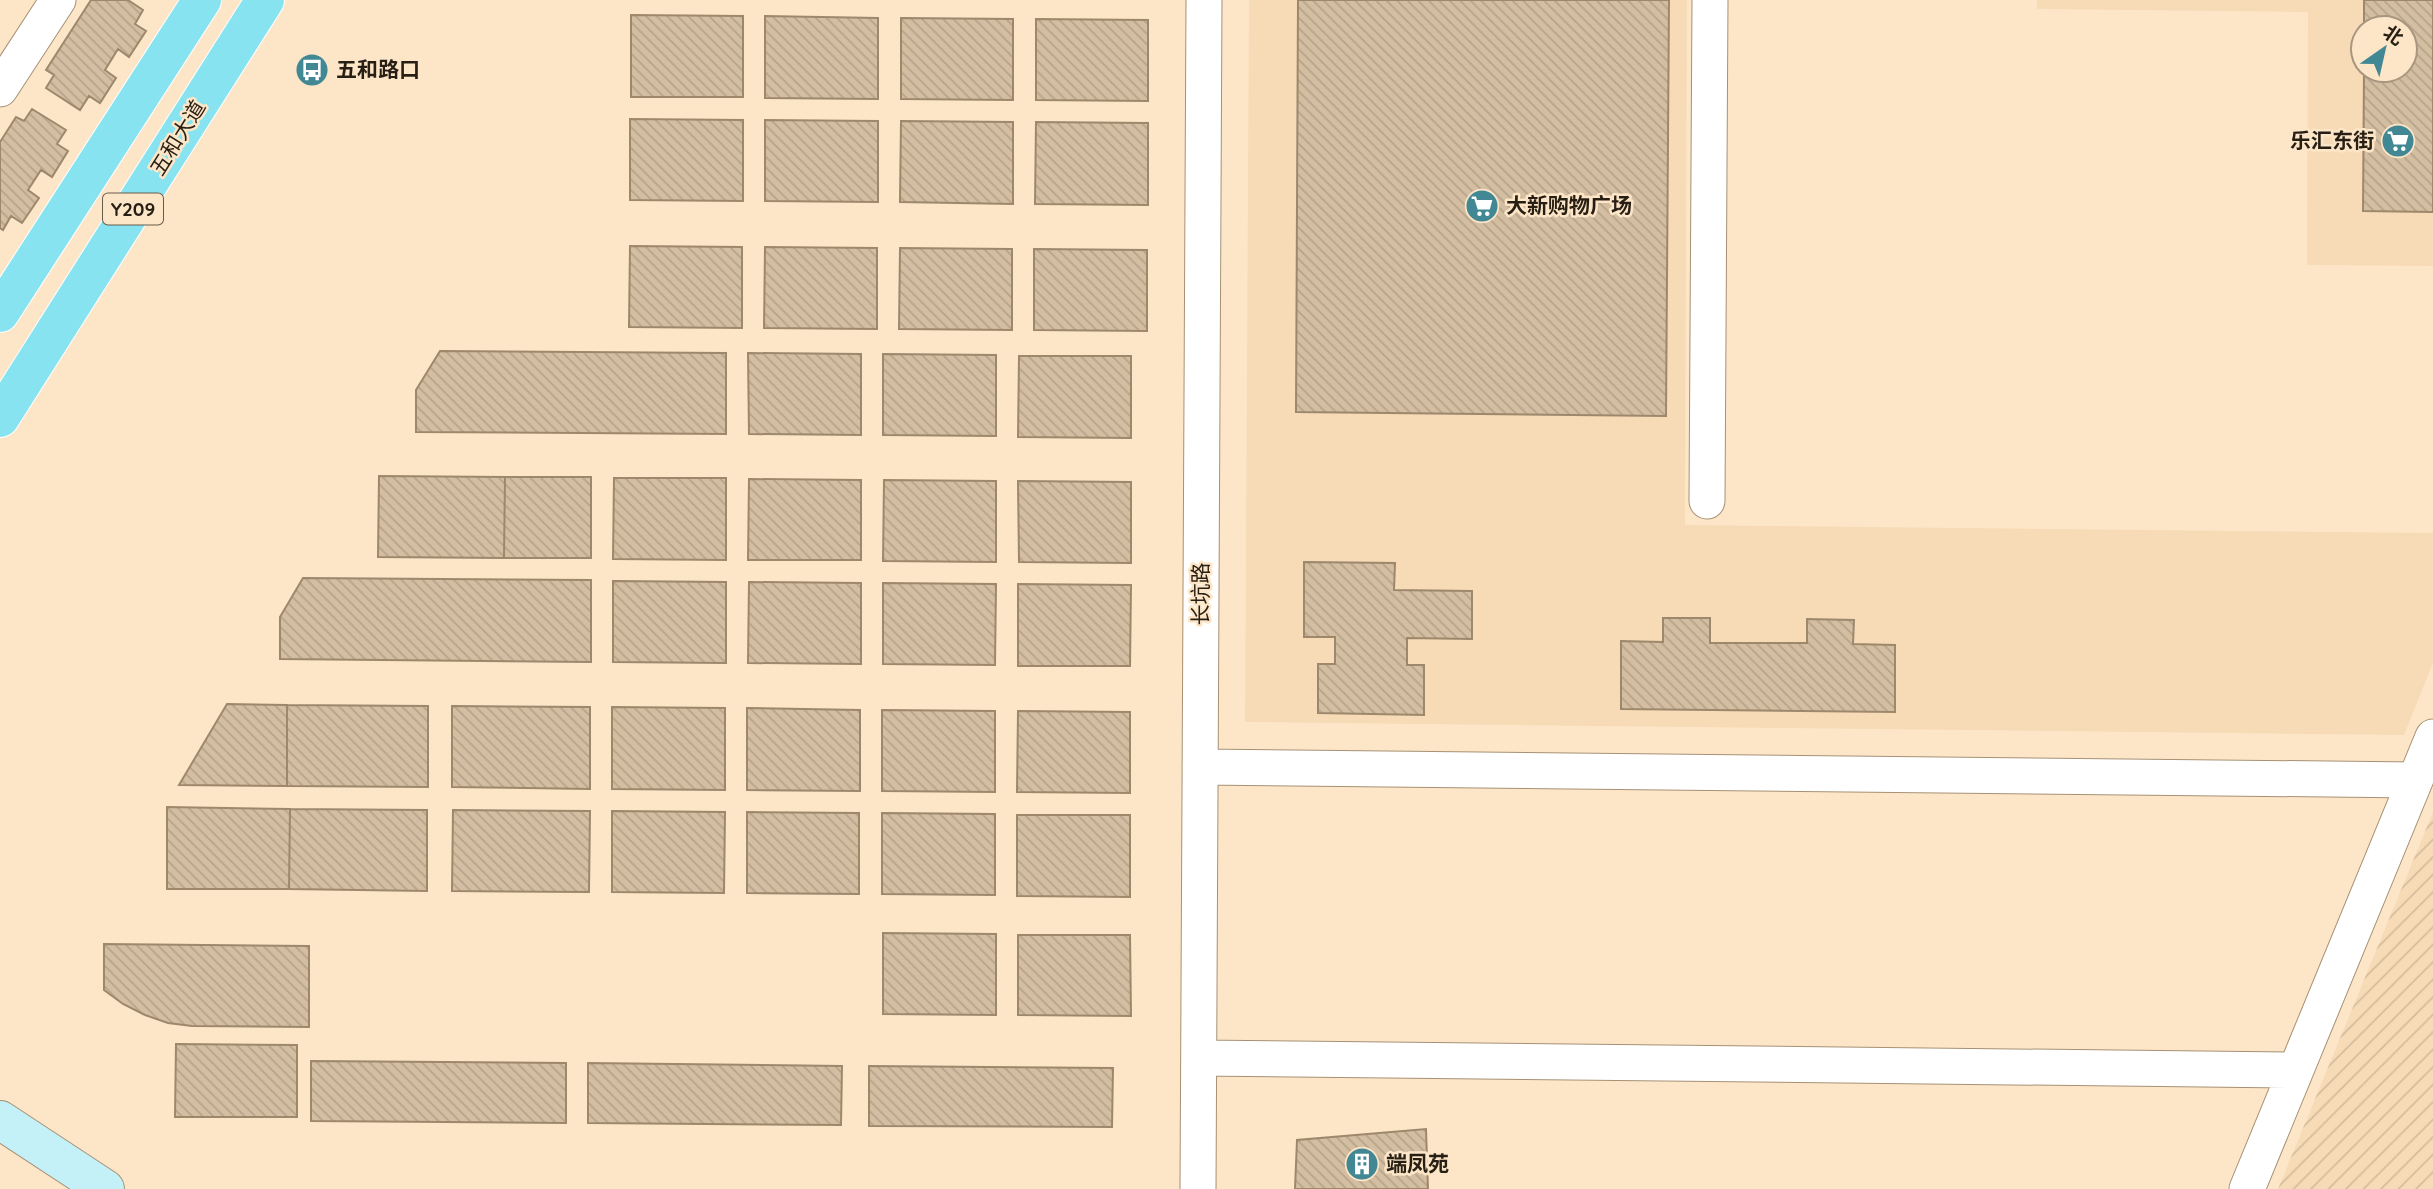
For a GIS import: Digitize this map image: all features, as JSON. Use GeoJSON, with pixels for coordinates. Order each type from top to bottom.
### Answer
{"type":"FeatureCollection","features":[{"type":"Feature","properties":{"kind":"main road","name":"Y209"},"geometry":{"type":"LineString","coordinates":[[0,313],[202,0]]}},
{"type":"Feature","properties":{"kind":"main road","name":"五和大道"},"geometry":{"type":"LineString","coordinates":[[0,418],[265,0]]}},
{"type":"Feature","properties":{"kind":"street"},"geometry":{"type":"LineString","coordinates":[[0,89],[58,0]]}},
{"type":"Feature","properties":{"kind":"street","name":"长坑路"},"geometry":{"type":"LineString","coordinates":[[1198,1189],[1204,0]]}},
{"type":"Feature","properties":{"kind":"street"},"geometry":{"type":"LineString","coordinates":[[1707,501],[1710,0]]}},
{"type":"Feature","properties":{"kind":"street"},"geometry":{"type":"LineString","coordinates":[[2247,1189],[2433,737]]}},
{"type":"Feature","properties":{"kind":"street"},"geometry":{"type":"LineString","coordinates":[[1200,767],[2415,780]]}},
{"type":"Feature","properties":{"kind":"street"},"geometry":{"type":"LineString","coordinates":[[1199,1058],[2296,1070]]}},
{"type":"Feature","properties":{"kind":"street"},"geometry":{"type":"LineString","coordinates":[[0,1121],[105,1189]]}},
{"type":"Feature","properties":{"kind":"shaded area"},"geometry":{"type":"Polygon","coordinates":[[[1249,0],[1687,0],[1685,525],[2433,533],[2433,663],[2404,735],[1245,722],[1249,0]]]}},
{"type":"Feature","properties":{"kind":"shaded area"},"geometry":{"type":"Polygon","coordinates":[[[2037,0],[2433,0],[2433,266],[2307,265],[2308,12],[2037,9],[2037,0]]]}},
{"type":"Feature","properties":{"kind":"shaded area"},"geometry":{"type":"Polygon","coordinates":[[[2433,812],[2433,1189],[2278,1189],[2433,812]]]}},
{"type":"Feature","properties":{"kind":"building"},"geometry":{"type":"Polygon","coordinates":[[[91,0],[128,0],[143,10],[135,24],[146,31],[129,57],[118,49],[105,70],[116,78],[100,103],[89,96],[80,110],[46,88],[54,75],[46,70],[91,0]]]}},
{"type":"Feature","properties":{"kind":"building","name":"大新购物广场"},"geometry":{"type":"Polygon","coordinates":[[[1298,0],[1669,0],[1666,416],[1296,412],[1298,0]]]}},
{"type":"Feature","properties":{"kind":"building","name":"乐汇东街"},"geometry":{"type":"Polygon","coordinates":[[[2364,0],[2433,0],[2433,212],[2363,211],[2364,84],[2419,84],[2419,14],[2364,14],[2364,0]]]}},
{"type":"Feature","properties":{"kind":"building"},"geometry":{"type":"Polygon","coordinates":[[[631,15],[743,16],[743,97],[631,97],[631,15]]]}},
{"type":"Feature","properties":{"kind":"building"},"geometry":{"type":"Polygon","coordinates":[[[765,16],[878,18],[878,99],[765,98],[765,16]]]}},
{"type":"Feature","properties":{"kind":"building"},"geometry":{"type":"Polygon","coordinates":[[[901,18],[1013,19],[1013,100],[901,99],[901,18]]]}},
{"type":"Feature","properties":{"kind":"building"},"geometry":{"type":"Polygon","coordinates":[[[1036,19],[1148,20],[1148,101],[1036,100],[1036,19]]]}},
{"type":"Feature","properties":{"kind":"building"},"geometry":{"type":"Polygon","coordinates":[[[32,109],[66,130],[57,144],[68,151],[52,177],[41,170],[28,190],[39,198],[22,223],[11,216],[3,230],[0,228],[0,142],[16,117],[24,121],[32,109]]]}},
{"type":"Feature","properties":{"kind":"building"},"geometry":{"type":"Polygon","coordinates":[[[630,119],[743,120],[743,201],[630,200],[630,119]]]}},
{"type":"Feature","properties":{"kind":"building"},"geometry":{"type":"Polygon","coordinates":[[[765,120],[878,121],[878,202],[765,201],[765,120]]]}},
{"type":"Feature","properties":{"kind":"building"},"geometry":{"type":"Polygon","coordinates":[[[901,121],[1013,122],[1013,204],[900,202],[901,121]]]}},
{"type":"Feature","properties":{"kind":"building"},"geometry":{"type":"Polygon","coordinates":[[[1036,122],[1148,123],[1148,205],[1035,204],[1036,122]]]}},
{"type":"Feature","properties":{"kind":"building"},"geometry":{"type":"Polygon","coordinates":[[[630,246],[742,247],[742,328],[629,327],[630,246]]]}},
{"type":"Feature","properties":{"kind":"building"},"geometry":{"type":"Polygon","coordinates":[[[765,247],[877,248],[877,329],[764,328],[765,247]]]}},
{"type":"Feature","properties":{"kind":"building"},"geometry":{"type":"Polygon","coordinates":[[[900,248],[1012,249],[1012,330],[899,329],[900,248]]]}},
{"type":"Feature","properties":{"kind":"building"},"geometry":{"type":"Polygon","coordinates":[[[1034,249],[1147,250],[1147,331],[1034,330],[1034,249]]]}},
{"type":"Feature","properties":{"kind":"building"},"geometry":{"type":"Polygon","coordinates":[[[440,351],[726,353],[726,434],[416,432],[416,390],[440,351]]]}},
{"type":"Feature","properties":{"kind":"building"},"geometry":{"type":"Polygon","coordinates":[[[748,353],[861,354],[861,435],[749,434],[748,353]]]}},
{"type":"Feature","properties":{"kind":"building"},"geometry":{"type":"Polygon","coordinates":[[[883,354],[996,355],[996,436],[883,435],[883,354]]]}},
{"type":"Feature","properties":{"kind":"building"},"geometry":{"type":"Polygon","coordinates":[[[1019,356],[1131,356],[1131,438],[1018,437],[1019,356]]]}},
{"type":"Feature","properties":{"kind":"building"},"geometry":{"type":"Polygon","coordinates":[[[379,476],[505,477],[504,558],[378,557],[379,476]]]}},
{"type":"Feature","properties":{"kind":"building"},"geometry":{"type":"Polygon","coordinates":[[[505,477],[591,477],[591,558],[504,558],[505,477]]]}},
{"type":"Feature","properties":{"kind":"building"},"geometry":{"type":"Polygon","coordinates":[[[614,478],[726,478],[726,560],[613,559],[614,478]]]}},
{"type":"Feature","properties":{"kind":"building"},"geometry":{"type":"Polygon","coordinates":[[[749,479],[861,480],[861,560],[748,560],[749,479]]]}},
{"type":"Feature","properties":{"kind":"building"},"geometry":{"type":"Polygon","coordinates":[[[884,480],[996,481],[996,562],[883,561],[884,480]]]}},
{"type":"Feature","properties":{"kind":"building"},"geometry":{"type":"Polygon","coordinates":[[[1018,481],[1131,482],[1131,563],[1019,562],[1018,481]]]}},
{"type":"Feature","properties":{"kind":"building"},"geometry":{"type":"Polygon","coordinates":[[[1304,562],[1395,563],[1394,590],[1472,591],[1472,639],[1407,638],[1407,665],[1424,665],[1424,715],[1318,713],[1318,664],[1335,664],[1335,637],[1304,637],[1304,562]]]}},
{"type":"Feature","properties":{"kind":"building"},"geometry":{"type":"Polygon","coordinates":[[[303,578],[591,580],[591,662],[280,659],[280,617],[303,578]]]}},
{"type":"Feature","properties":{"kind":"building"},"geometry":{"type":"Polygon","coordinates":[[[613,581],[726,582],[726,663],[613,662],[613,581]]]}},
{"type":"Feature","properties":{"kind":"building"},"geometry":{"type":"Polygon","coordinates":[[[749,582],[861,583],[861,664],[748,663],[749,582]]]}},
{"type":"Feature","properties":{"kind":"building"},"geometry":{"type":"Polygon","coordinates":[[[883,583],[996,584],[995,665],[883,664],[883,583]]]}},
{"type":"Feature","properties":{"kind":"building"},"geometry":{"type":"Polygon","coordinates":[[[1018,584],[1131,585],[1130,666],[1018,666],[1018,584]]]}},
{"type":"Feature","properties":{"kind":"building"},"geometry":{"type":"Polygon","coordinates":[[[1663,618],[1710,618],[1710,643],[1807,643],[1807,619],[1854,620],[1853,644],[1895,645],[1895,712],[1621,709],[1621,641],[1663,642],[1663,618]]]}},
{"type":"Feature","properties":{"kind":"building"},"geometry":{"type":"Polygon","coordinates":[[[227,704],[287,705],[287,786],[179,785],[227,704]]]}},
{"type":"Feature","properties":{"kind":"building"},"geometry":{"type":"Polygon","coordinates":[[[287,705],[428,706],[428,787],[287,786],[287,705]]]}},
{"type":"Feature","properties":{"kind":"building"},"geometry":{"type":"Polygon","coordinates":[[[452,706],[590,707],[590,789],[452,787],[452,706]]]}},
{"type":"Feature","properties":{"kind":"building"},"geometry":{"type":"Polygon","coordinates":[[[612,707],[725,708],[725,790],[612,789],[612,707]]]}},
{"type":"Feature","properties":{"kind":"building"},"geometry":{"type":"Polygon","coordinates":[[[747,708],[860,710],[860,791],[747,790],[747,708]]]}},
{"type":"Feature","properties":{"kind":"building"},"geometry":{"type":"Polygon","coordinates":[[[882,710],[995,711],[995,792],[882,791],[882,710]]]}},
{"type":"Feature","properties":{"kind":"building"},"geometry":{"type":"Polygon","coordinates":[[[1018,711],[1130,712],[1130,793],[1017,792],[1018,711]]]}},
{"type":"Feature","properties":{"kind":"building"},"geometry":{"type":"Polygon","coordinates":[[[167,807],[290,809],[289,889],[167,889],[167,807]]]}},
{"type":"Feature","properties":{"kind":"building"},"geometry":{"type":"Polygon","coordinates":[[[290,809],[427,810],[427,891],[289,889],[290,809]]]}},
{"type":"Feature","properties":{"kind":"building"},"geometry":{"type":"Polygon","coordinates":[[[453,810],[590,811],[589,892],[452,891],[453,810]]]}},
{"type":"Feature","properties":{"kind":"building"},"geometry":{"type":"Polygon","coordinates":[[[612,811],[725,812],[724,893],[612,892],[612,811]]]}},
{"type":"Feature","properties":{"kind":"building"},"geometry":{"type":"Polygon","coordinates":[[[747,812],[859,813],[859,894],[747,893],[747,812]]]}},
{"type":"Feature","properties":{"kind":"building"},"geometry":{"type":"Polygon","coordinates":[[[882,813],[995,814],[995,895],[882,894],[882,813]]]}},
{"type":"Feature","properties":{"kind":"building"},"geometry":{"type":"Polygon","coordinates":[[[1017,815],[1130,815],[1130,897],[1017,896],[1017,815]]]}},
{"type":"Feature","properties":{"kind":"building"},"geometry":{"type":"Polygon","coordinates":[[[883,933],[996,934],[996,1015],[883,1014],[883,933]]]}},
{"type":"Feature","properties":{"kind":"building"},"geometry":{"type":"Polygon","coordinates":[[[1018,935],[1130,935],[1131,1016],[1018,1015],[1018,935]]]}},
{"type":"Feature","properties":{"kind":"building"},"geometry":{"type":"Polygon","coordinates":[[[104,944],[309,946],[309,1027],[192,1026],[168,1023],[145,1015],[104,990],[104,944]]]}},
{"type":"Feature","properties":{"kind":"building"},"geometry":{"type":"Polygon","coordinates":[[[176,1044],[297,1045],[297,1117],[175,1117],[176,1044]]]}},
{"type":"Feature","properties":{"kind":"building"},"geometry":{"type":"Polygon","coordinates":[[[311,1061],[566,1063],[566,1123],[311,1121],[311,1061]]]}},
{"type":"Feature","properties":{"kind":"building"},"geometry":{"type":"Polygon","coordinates":[[[588,1063],[842,1066],[841,1125],[588,1123],[588,1063]]]}},
{"type":"Feature","properties":{"kind":"building"},"geometry":{"type":"Polygon","coordinates":[[[869,1066],[1113,1068],[1112,1127],[869,1126],[869,1066]]]}},
{"type":"Feature","properties":{"kind":"building","name":"端凤苑"},"geometry":{"type":"Polygon","coordinates":[[[1426,1129],[1428,1189],[1295,1189],[1297,1140],[1426,1129]]]}},
{"type":"Feature","properties":{"kind":"place","name":"五和路口"},"geometry":{"type":"Point","coordinates":[312,70]}},
{"type":"Feature","properties":{"kind":"place","name":"乐汇东街"},"geometry":{"type":"Point","coordinates":[2398,141]}},
{"type":"Feature","properties":{"kind":"place","name":"大新购物广场"},"geometry":{"type":"Point","coordinates":[1482,206]}},
{"type":"Feature","properties":{"kind":"place","name":"端凤苑"},"geometry":{"type":"Point","coordinates":[1362,1164]}}]}
